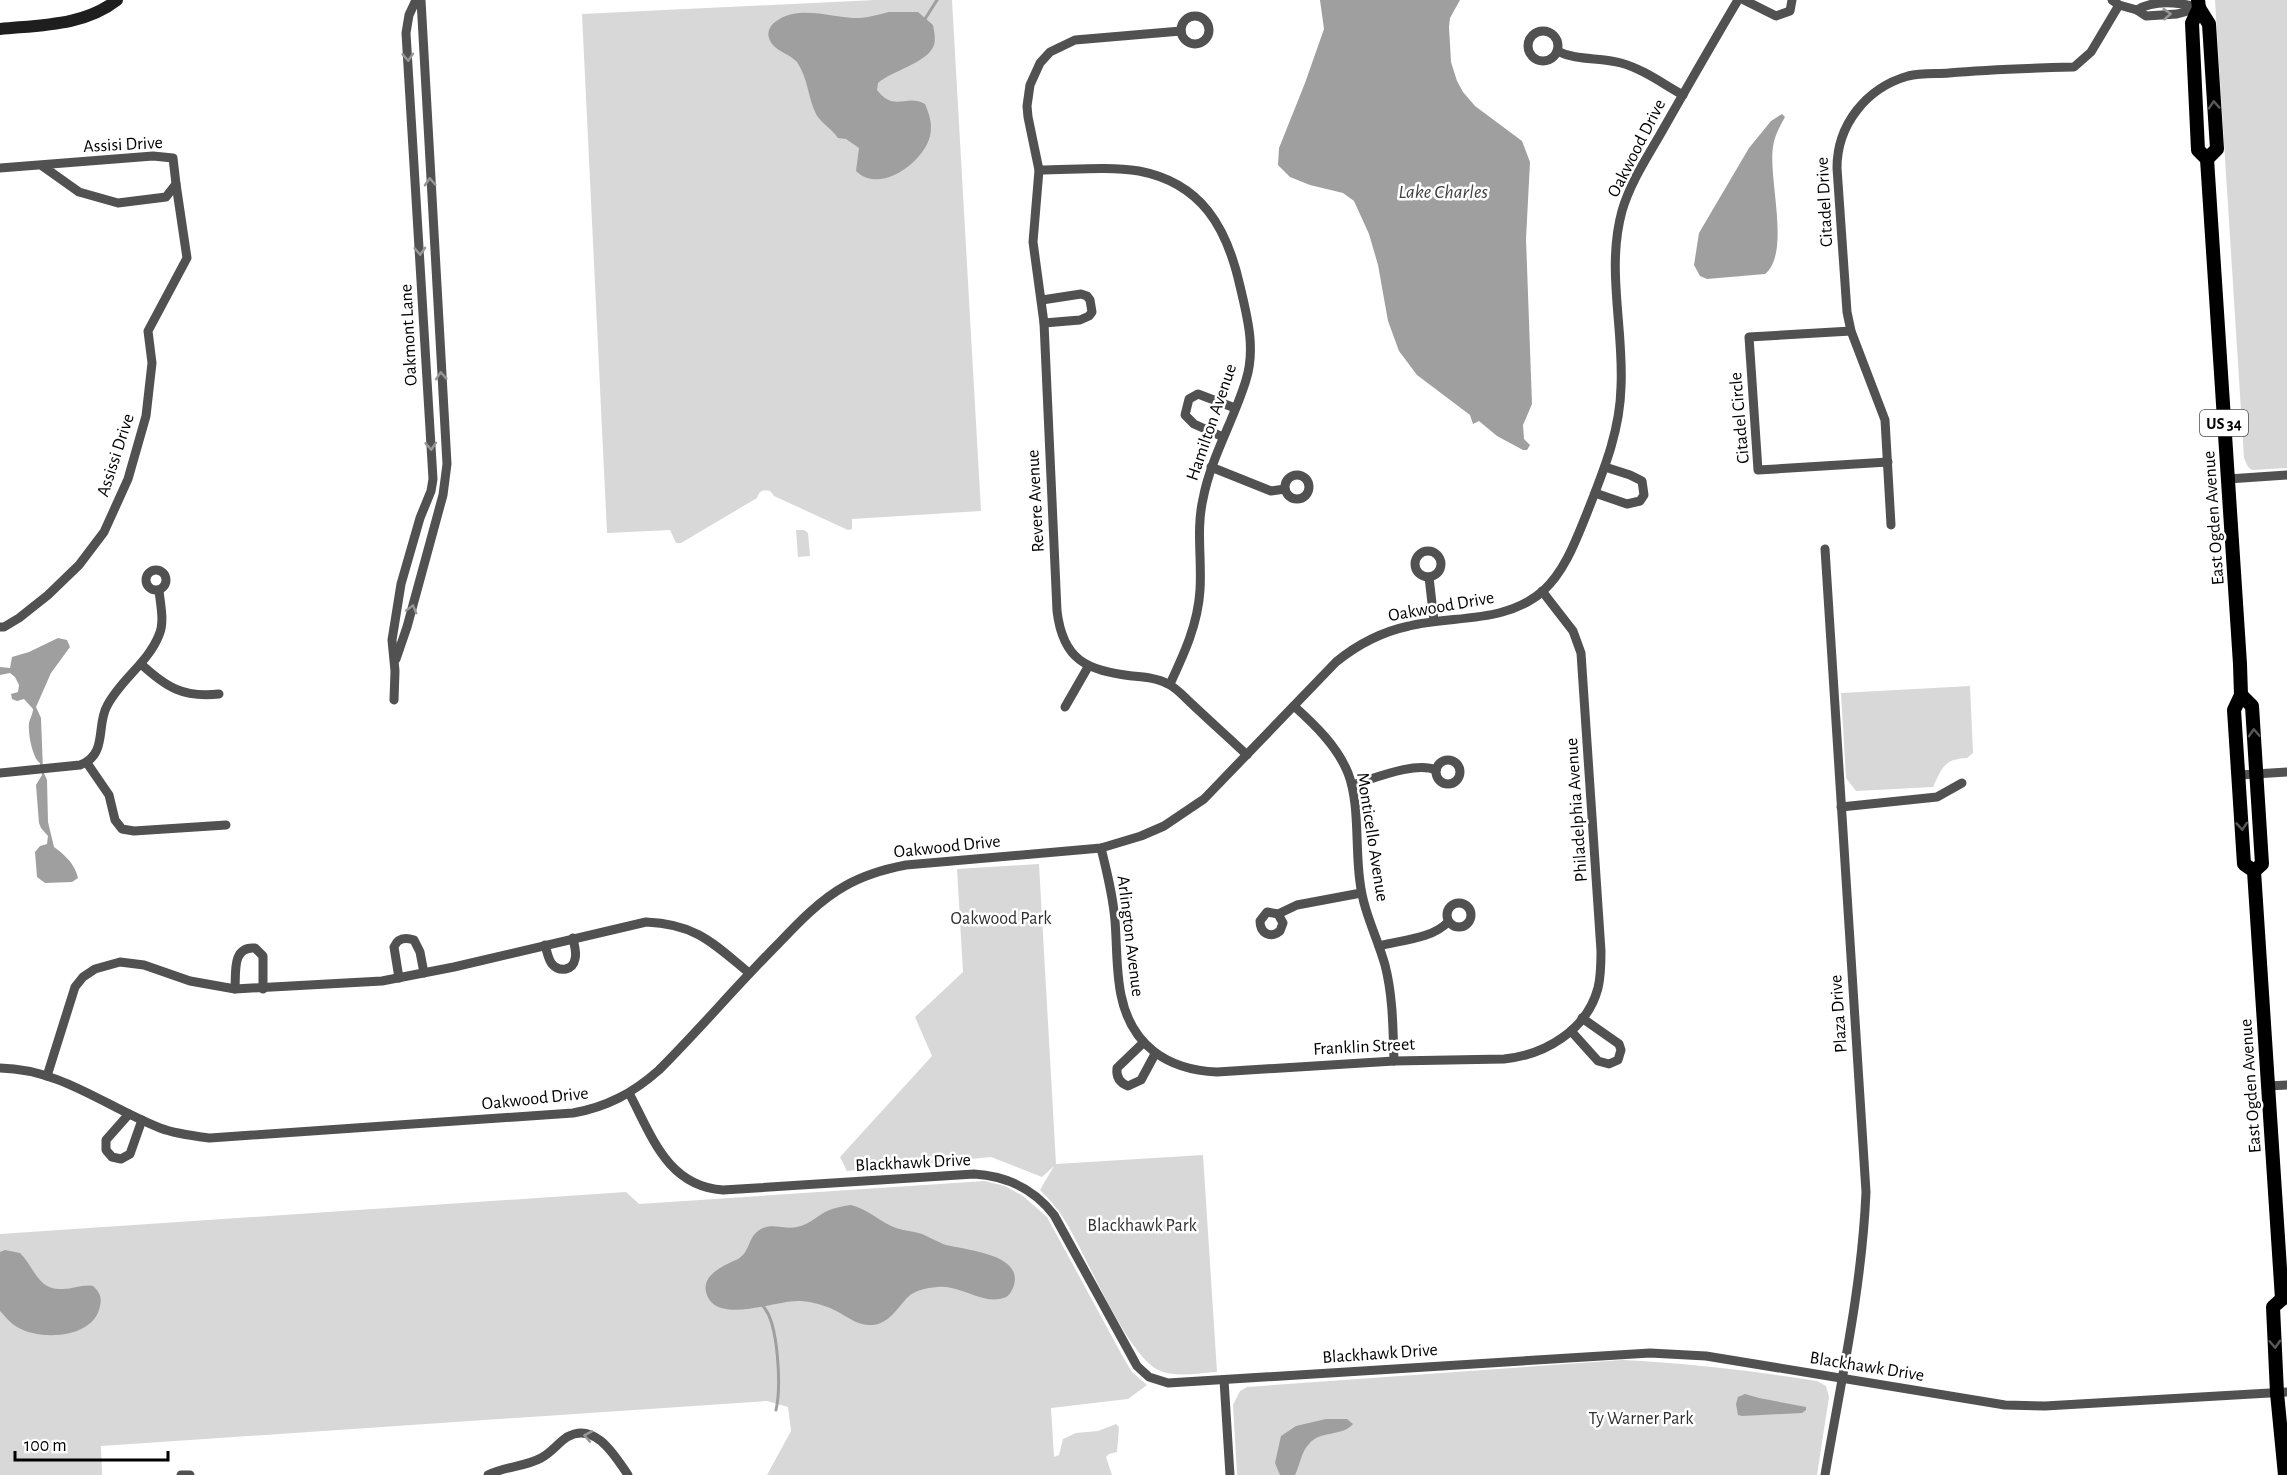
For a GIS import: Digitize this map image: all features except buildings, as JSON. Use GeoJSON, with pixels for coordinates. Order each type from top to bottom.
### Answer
{"type":"FeatureCollection","features":[{"type":"Feature","properties":{"kind":"main road","name":"East Ogden Avenue"},"geometry":{"type":"LineString","coordinates":[[2198,4],[2209,24],[2217,149],[2207,159],[2241,695],[2234,710],[2244,864],[2254,871]]}},
{"type":"Feature","properties":{"kind":"main road","name":"East Ogden Avenue"},"geometry":{"type":"LineString","coordinates":[[2241,695],[2252,706],[2262,864],[2254,871]]}},
{"type":"Feature","properties":{"kind":"main road","name":"East Ogden Avenue"},"geometry":{"type":"LineString","coordinates":[[2254,871],[2284,1300],[2273,1307],[2282,1393],[2285,1475]]}},
{"type":"Feature","properties":{"kind":"street"},"geometry":{"type":"LineString","coordinates":[[0,29],[78,19],[104,10],[117,0]]}},
{"type":"Feature","properties":{"kind":"street","name":"Oakmont Lane"},"geometry":{"type":"LineString","coordinates":[[394,700],[392,640],[401,584],[433,479],[406,33],[409,15],[416,0]]}},
{"type":"Feature","properties":{"kind":"street","name":"Oakmont Lane"},"geometry":{"type":"LineString","coordinates":[[394,665],[407,627],[443,495],[447,464],[421,0]]}},
{"type":"Feature","properties":{"kind":"street","name":"Oakwood Drive"},"geometry":{"type":"LineString","coordinates":[[0,1068],[47,1076],[98,1096],[142,1120],[180,1133],[210,1138],[573,1113],[605,1106],[644,1083],[826,898],[845,886],[876,872],[906,865],[1101,848],[1141,836],[1182,816],[1204,799],[1336,662],[1359,645],[1386,632],[1434,621],[1498,614],[1542,591],[1559,572],[1595,493],[1614,438],[1622,386],[1615,267],[1618,231],[1631,186],[1738,0]]}},
{"type":"Feature","properties":{"kind":"street"},"geometry":{"type":"LineString","coordinates":[[1744,0],[1776,16],[1790,11],[1792,0]]}},
{"type":"Feature","properties":{"kind":"street"},"geometry":{"type":"LineString","coordinates":[[2116,3],[2137,10],[2146,16],[2176,14],[2198,4]]}},
{"type":"Feature","properties":{"kind":"street","name":"Citadel Drive"},"geometry":{"type":"LineString","coordinates":[[1891,525],[1885,420],[1851,331],[1847,312],[1837,159],[1841,137],[1859,107],[1877,91],[1907,76],[1989,69],[2074,67],[2091,52],[2116,3]]}},
{"type":"Feature","properties":{"kind":"street","name":"Revere Avenue"},"geometry":{"type":"LineString","coordinates":[[1088,667],[1078,659],[1066,643],[1061,633],[1057,611],[1044,324],[1034,242],[1039,170],[1027,106],[1030,85],[1040,63],[1050,52],[1075,40],[1181,31]]}},
{"type":"Feature","properties":{"kind":"street"},"geometry":{"type":"LineString","coordinates":[[1557,51],[1567,56],[1602,59],[1633,67],[1683,95]]}},
{"type":"Feature","properties":{"kind":"street","name":"Assisi Drive"},"geometry":{"type":"LineString","coordinates":[[0,168],[153,156],[173,158],[176,184]]}},
{"type":"Feature","properties":{"kind":"street"},"geometry":{"type":"LineString","coordinates":[[41,165],[79,192],[118,203],[166,197],[176,184]]}},
{"type":"Feature","properties":{"kind":"street","name":"Hamilton Avenue"},"geometry":{"type":"LineString","coordinates":[[1039,170],[1138,171],[1157,176],[1178,186],[1205,206],[1222,230],[1232,250],[1250,336],[1251,354],[1246,379],[1211,467],[1200,514],[1200,585],[1196,620],[1186,650],[1170,684]]}},
{"type":"Feature","properties":{"kind":"street","name":"Assissi Drive"},"geometry":{"type":"LineString","coordinates":[[0,627],[20,618],[79,565],[104,532],[128,479],[146,416],[152,363],[148,331],[187,258],[176,184]]}},
{"type":"Feature","properties":{"kind":"street"},"geometry":{"type":"LineString","coordinates":[[1042,300],[1081,294],[1087,296],[1092,306],[1092,312],[1085,319],[1044,324]]}},
{"type":"Feature","properties":{"kind":"street","name":"Citadel Circle"},"geometry":{"type":"LineString","coordinates":[[1851,331],[1749,337],[1758,470],[1888,462]]}},
{"type":"Feature","properties":{"kind":"street"},"geometry":{"type":"LineString","coordinates":[[1223,437],[1194,424],[1185,415],[1190,399],[1198,394],[1235,408]]}},
{"type":"Feature","properties":{"kind":"street"},"geometry":{"type":"LineString","coordinates":[[1211,467],[1271,491],[1285,489]]}},
{"type":"Feature","properties":{"kind":"street"},"geometry":{"type":"LineString","coordinates":[[1595,493],[1628,504],[1640,501],[1644,495],[1642,482],[1605,467]]}},
{"type":"Feature","properties":{"kind":"street"},"geometry":{"type":"LineString","coordinates":[[2228,479],[2287,475]]}},
{"type":"Feature","properties":{"kind":"street","name":"Plaza Drive"},"geometry":{"type":"LineString","coordinates":[[1825,549],[1866,1192],[1864,1238],[1825,1475]]}},
{"type":"Feature","properties":{"kind":"street"},"geometry":{"type":"LineString","coordinates":[[1429,577],[1434,621]]}},
{"type":"Feature","properties":{"kind":"street"},"geometry":{"type":"LineString","coordinates":[[0,773],[87,763],[99,743],[105,707],[141,664],[159,637],[161,630],[159,590]]}},
{"type":"Feature","properties":{"kind":"street","name":"Philadelphia Avenue"},"geometry":{"type":"LineString","coordinates":[[1542,591],[1573,631],[1583,664],[1601,951],[1598,987],[1590,1007],[1571,1031]]}},
{"type":"Feature","properties":{"kind":"street"},"geometry":{"type":"LineString","coordinates":[[141,664],[170,688],[196,695],[219,694]]}},
{"type":"Feature","properties":{"kind":"street"},"geometry":{"type":"LineString","coordinates":[[1065,707],[1088,667],[1101,672],[1148,678],[1170,684],[1247,755]]}},
{"type":"Feature","properties":{"kind":"street","name":"Monticello Avenue"},"geometry":{"type":"LineString","coordinates":[[1294,706],[1332,745],[1342,760],[1352,785],[1361,892],[1390,989],[1394,1061]]}},
{"type":"Feature","properties":{"kind":"street"},"geometry":{"type":"LineString","coordinates":[[87,763],[109,795],[115,820],[122,829],[134,831],[226,825]]}},
{"type":"Feature","properties":{"kind":"street"},"geometry":{"type":"LineString","coordinates":[[1352,785],[1413,768],[1436,770]]}},
{"type":"Feature","properties":{"kind":"street"},"geometry":{"type":"LineString","coordinates":[[2239,776],[2287,772]]}},
{"type":"Feature","properties":{"kind":"street"},"geometry":{"type":"LineString","coordinates":[[1841,807],[1937,797],[1962,783]]}},
{"type":"Feature","properties":{"kind":"street","name":"Arlington Avenue"},"geometry":{"type":"LineString","coordinates":[[1101,848],[1113,903],[1120,995],[1128,1016],[1143,1043],[1155,1054]]}},
{"type":"Feature","properties":{"kind":"street"},"geometry":{"type":"LineString","coordinates":[[1278,914],[1289,907],[1361,892]]}},
{"type":"Feature","properties":{"kind":"street"},"geometry":{"type":"LineString","coordinates":[[47,1076],[69,1000],[75,987],[83,977],[107,964],[130,962],[190,981],[236,989],[263,989],[399,978],[646,922],[677,925],[707,939],[749,974]]}},
{"type":"Feature","properties":{"kind":"street"},"geometry":{"type":"LineString","coordinates":[[1379,946],[1426,935],[1444,927],[1448,922]]}},
{"type":"Feature","properties":{"kind":"street"},"geometry":{"type":"LineString","coordinates":[[399,978],[394,946],[396,942],[404,938],[414,940],[417,944],[424,973]]}},
{"type":"Feature","properties":{"kind":"street"},"geometry":{"type":"LineString","coordinates":[[545,945],[553,965],[561,970],[566,969],[573,965],[575,960],[573,938]]}},
{"type":"Feature","properties":{"kind":"street"},"geometry":{"type":"LineString","coordinates":[[236,989],[237,958],[243,950],[249,947],[255,948],[262,956],[263,989]]}},
{"type":"Feature","properties":{"kind":"street"},"geometry":{"type":"LineString","coordinates":[[1571,1031],[1598,1061],[1609,1065],[1618,1060],[1621,1050],[1619,1044],[1582,1018]]}},
{"type":"Feature","properties":{"kind":"street","name":"Franklin Street"},"geometry":{"type":"LineString","coordinates":[[1155,1054],[1194,1070],[1217,1072],[1394,1061],[1518,1058],[1544,1049],[1571,1031]]}},
{"type":"Feature","properties":{"kind":"street"},"geometry":{"type":"LineString","coordinates":[[1143,1043],[1117,1068],[1119,1080],[1123,1084],[1128,1086],[1142,1080],[1155,1054]]}},
{"type":"Feature","properties":{"kind":"street"},"geometry":{"type":"LineString","coordinates":[[2268,1086],[2287,1085]]}},
{"type":"Feature","properties":{"kind":"street","name":"Blackhawk Drive"},"geometry":{"type":"LineString","coordinates":[[629,1093],[671,1167],[683,1178],[697,1186],[709,1189],[734,1190],[974,1174],[1000,1177],[1025,1187],[1045,1203],[1054,1215],[1131,1357],[1142,1372],[1158,1381],[1168,1383],[1650,1353],[1706,1356],[1984,1403],[2028,1406],[2282,1393]]}},
{"type":"Feature","properties":{"kind":"street"},"geometry":{"type":"LineString","coordinates":[[129,1114],[106,1140],[106,1150],[112,1157],[121,1158],[130,1154],[142,1120]]}},
{"type":"Feature","properties":{"kind":"street"},"geometry":{"type":"LineString","coordinates":[[1224,1380],[1230,1475]]}},
{"type":"Feature","properties":{"kind":"street"},"geometry":{"type":"LineString","coordinates":[[488,1475],[539,1459],[565,1438],[571,1435],[586,1434],[604,1442],[628,1475]]}},
{"type":"Feature","properties":{"kind":"street"},"geometry":{"type":"LineString","coordinates":[[182,1475],[190,1475]]}},
{"type":"Feature","properties":{"kind":"green space"},"geometry":{"type":"Polygon","coordinates":[[[875,0],[952,0],[981,511],[852,519],[852,529],[848,530],[765,490],[760,492],[757,498],[681,543],[676,543],[670,530],[607,533],[582,14],[875,0]]]}},
{"type":"Feature","properties":{"kind":"green space"},"geometry":{"type":"Polygon","coordinates":[[[2215,0],[2287,0],[2287,468],[2252,470],[2244,458],[2215,0]]]}},
{"type":"Feature","properties":{"kind":"green space"},"geometry":{"type":"Polygon","coordinates":[[[796,530],[804,530],[808,533],[810,556],[798,557],[796,530]]]}},
{"type":"Feature","properties":{"kind":"green space"},"geometry":{"type":"Polygon","coordinates":[[[1970,686],[1973,753],[1967,758],[1953,760],[1945,766],[1933,787],[1856,791],[1846,778],[1841,693],[1970,686]]]}},
{"type":"Feature","properties":{"kind":"green space"},"geometry":{"type":"Polygon","coordinates":[[[1039,864],[1056,1164],[1203,1155],[1217,1372],[1172,1374],[1158,1370],[1133,1344],[1107,1301],[1064,1219],[1040,1190],[1054,1166],[1042,1177],[991,1157],[847,1171],[840,1157],[932,1056],[915,1017],[963,972],[957,869],[1039,864]]]}},
{"type":"Feature","properties":{"kind":"green space"},"geometry":{"type":"Polygon","coordinates":[[[985,1181],[1005,1186],[1023,1196],[1047,1217],[1123,1357],[1132,1372],[1147,1385],[1128,1399],[1051,1408],[1054,1457],[1059,1455],[1063,1439],[1076,1433],[1098,1431],[1116,1424],[1119,1427],[1117,1452],[1106,1457],[1112,1475],[767,1475],[791,1431],[788,1407],[767,1401],[101,1446],[102,1475],[0,1475],[0,1234],[626,1192],[639,1204],[985,1181]]]}},
{"type":"Feature","properties":{"kind":"green space","name":"Ty Warner Park"},"geometry":{"type":"Polygon","coordinates":[[[1622,1360],[1744,1371],[1817,1381],[1826,1386],[1829,1397],[1817,1475],[1237,1475],[1233,1405],[1240,1391],[1247,1387],[1622,1360]]]}},
{"type":"Feature","properties":{"kind":"water","name":"Lake Charles"},"geometry":{"type":"Polygon","coordinates":[[[1320,0],[1460,0],[1450,18],[1449,27],[1451,62],[1457,81],[1475,106],[1522,141],[1530,162],[1526,239],[1532,404],[1523,425],[1524,439],[1530,445],[1527,450],[1497,436],[1479,421],[1473,424],[1470,415],[1417,375],[1399,351],[1388,321],[1378,265],[1369,234],[1354,201],[1343,193],[1310,185],[1290,177],[1278,165],[1279,148],[1324,29],[1320,0]]]}},
{"type":"Feature","properties":{"kind":"water"},"geometry":{"type":"Polygon","coordinates":[[[889,12],[918,12],[933,25],[934,45],[925,57],[878,83],[877,90],[883,97],[895,102],[912,100],[925,104],[931,132],[926,146],[910,165],[900,172],[877,179],[866,177],[856,171],[859,148],[846,139],[838,138],[818,117],[797,62],[774,46],[768,34],[775,22],[784,16],[795,14],[817,13],[861,18],[889,12]]]}},
{"type":"Feature","properties":{"kind":"water"},"geometry":{"type":"Polygon","coordinates":[[[1782,114],[1785,117],[1776,135],[1772,161],[1778,233],[1773,264],[1765,274],[1707,279],[1700,276],[1694,265],[1699,233],[1749,148],[1771,121],[1782,114]]]}},
{"type":"Feature","properties":{"kind":"water"},"geometry":{"type":"Polygon","coordinates":[[[58,638],[67,640],[70,647],[51,673],[36,707],[41,718],[43,771],[47,780],[48,822],[54,847],[69,860],[78,878],[72,882],[45,883],[37,877],[35,852],[40,846],[47,844],[48,836],[39,823],[36,785],[42,775],[30,738],[29,723],[33,709],[24,699],[17,701],[12,699],[11,694],[18,692],[19,685],[10,673],[0,675],[0,667],[10,668],[12,657],[29,652],[58,638]]]}},
{"type":"Feature","properties":{"kind":"water"},"geometry":{"type":"Polygon","coordinates":[[[851,1205],[863,1209],[896,1228],[922,1234],[943,1244],[1000,1259],[1009,1266],[1014,1274],[1014,1285],[1009,1295],[987,1299],[954,1288],[925,1289],[911,1295],[889,1318],[873,1325],[859,1323],[831,1308],[801,1301],[733,1310],[721,1308],[712,1302],[706,1292],[707,1280],[716,1271],[742,1256],[752,1237],[758,1231],[772,1226],[792,1228],[801,1226],[828,1211],[851,1205]]]}},
{"type":"Feature","properties":{"kind":"water"},"geometry":{"type":"Polygon","coordinates":[[[5,1250],[20,1253],[42,1282],[55,1289],[93,1286],[101,1300],[96,1317],[88,1325],[65,1334],[39,1334],[14,1325],[0,1311],[0,1252],[5,1250]]]}},
{"type":"Feature","properties":{"kind":"water"},"geometry":{"type":"Polygon","coordinates":[[[1745,1394],[1806,1407],[1806,1410],[1802,1413],[1738,1415],[1736,1404],[1738,1397],[1745,1394]]]}},
{"type":"Feature","properties":{"kind":"water"},"geometry":{"type":"Polygon","coordinates":[[[1326,1419],[1347,1419],[1353,1424],[1343,1431],[1314,1440],[1304,1451],[1295,1475],[1280,1475],[1275,1463],[1281,1436],[1296,1426],[1326,1419]]]}},
{"type":"Feature","properties":{"kind":"waterway"},"geometry":{"type":"LineString","coordinates":[[925,19],[937,0]]}},
{"type":"Feature","properties":{"kind":"waterway"},"geometry":{"type":"LineString","coordinates":[[763,1306],[772,1326],[777,1356],[778,1400],[776,1410]]}},
{"type":"Feature","properties":{"kind":"park label","name":"Oakwood Park"},"geometry":{"type":"Point","coordinates":[1001,918]}},
{"type":"Feature","properties":{"kind":"park label","name":"Blackhawk Park"},"geometry":{"type":"Point","coordinates":[1142,1225]}}]}
